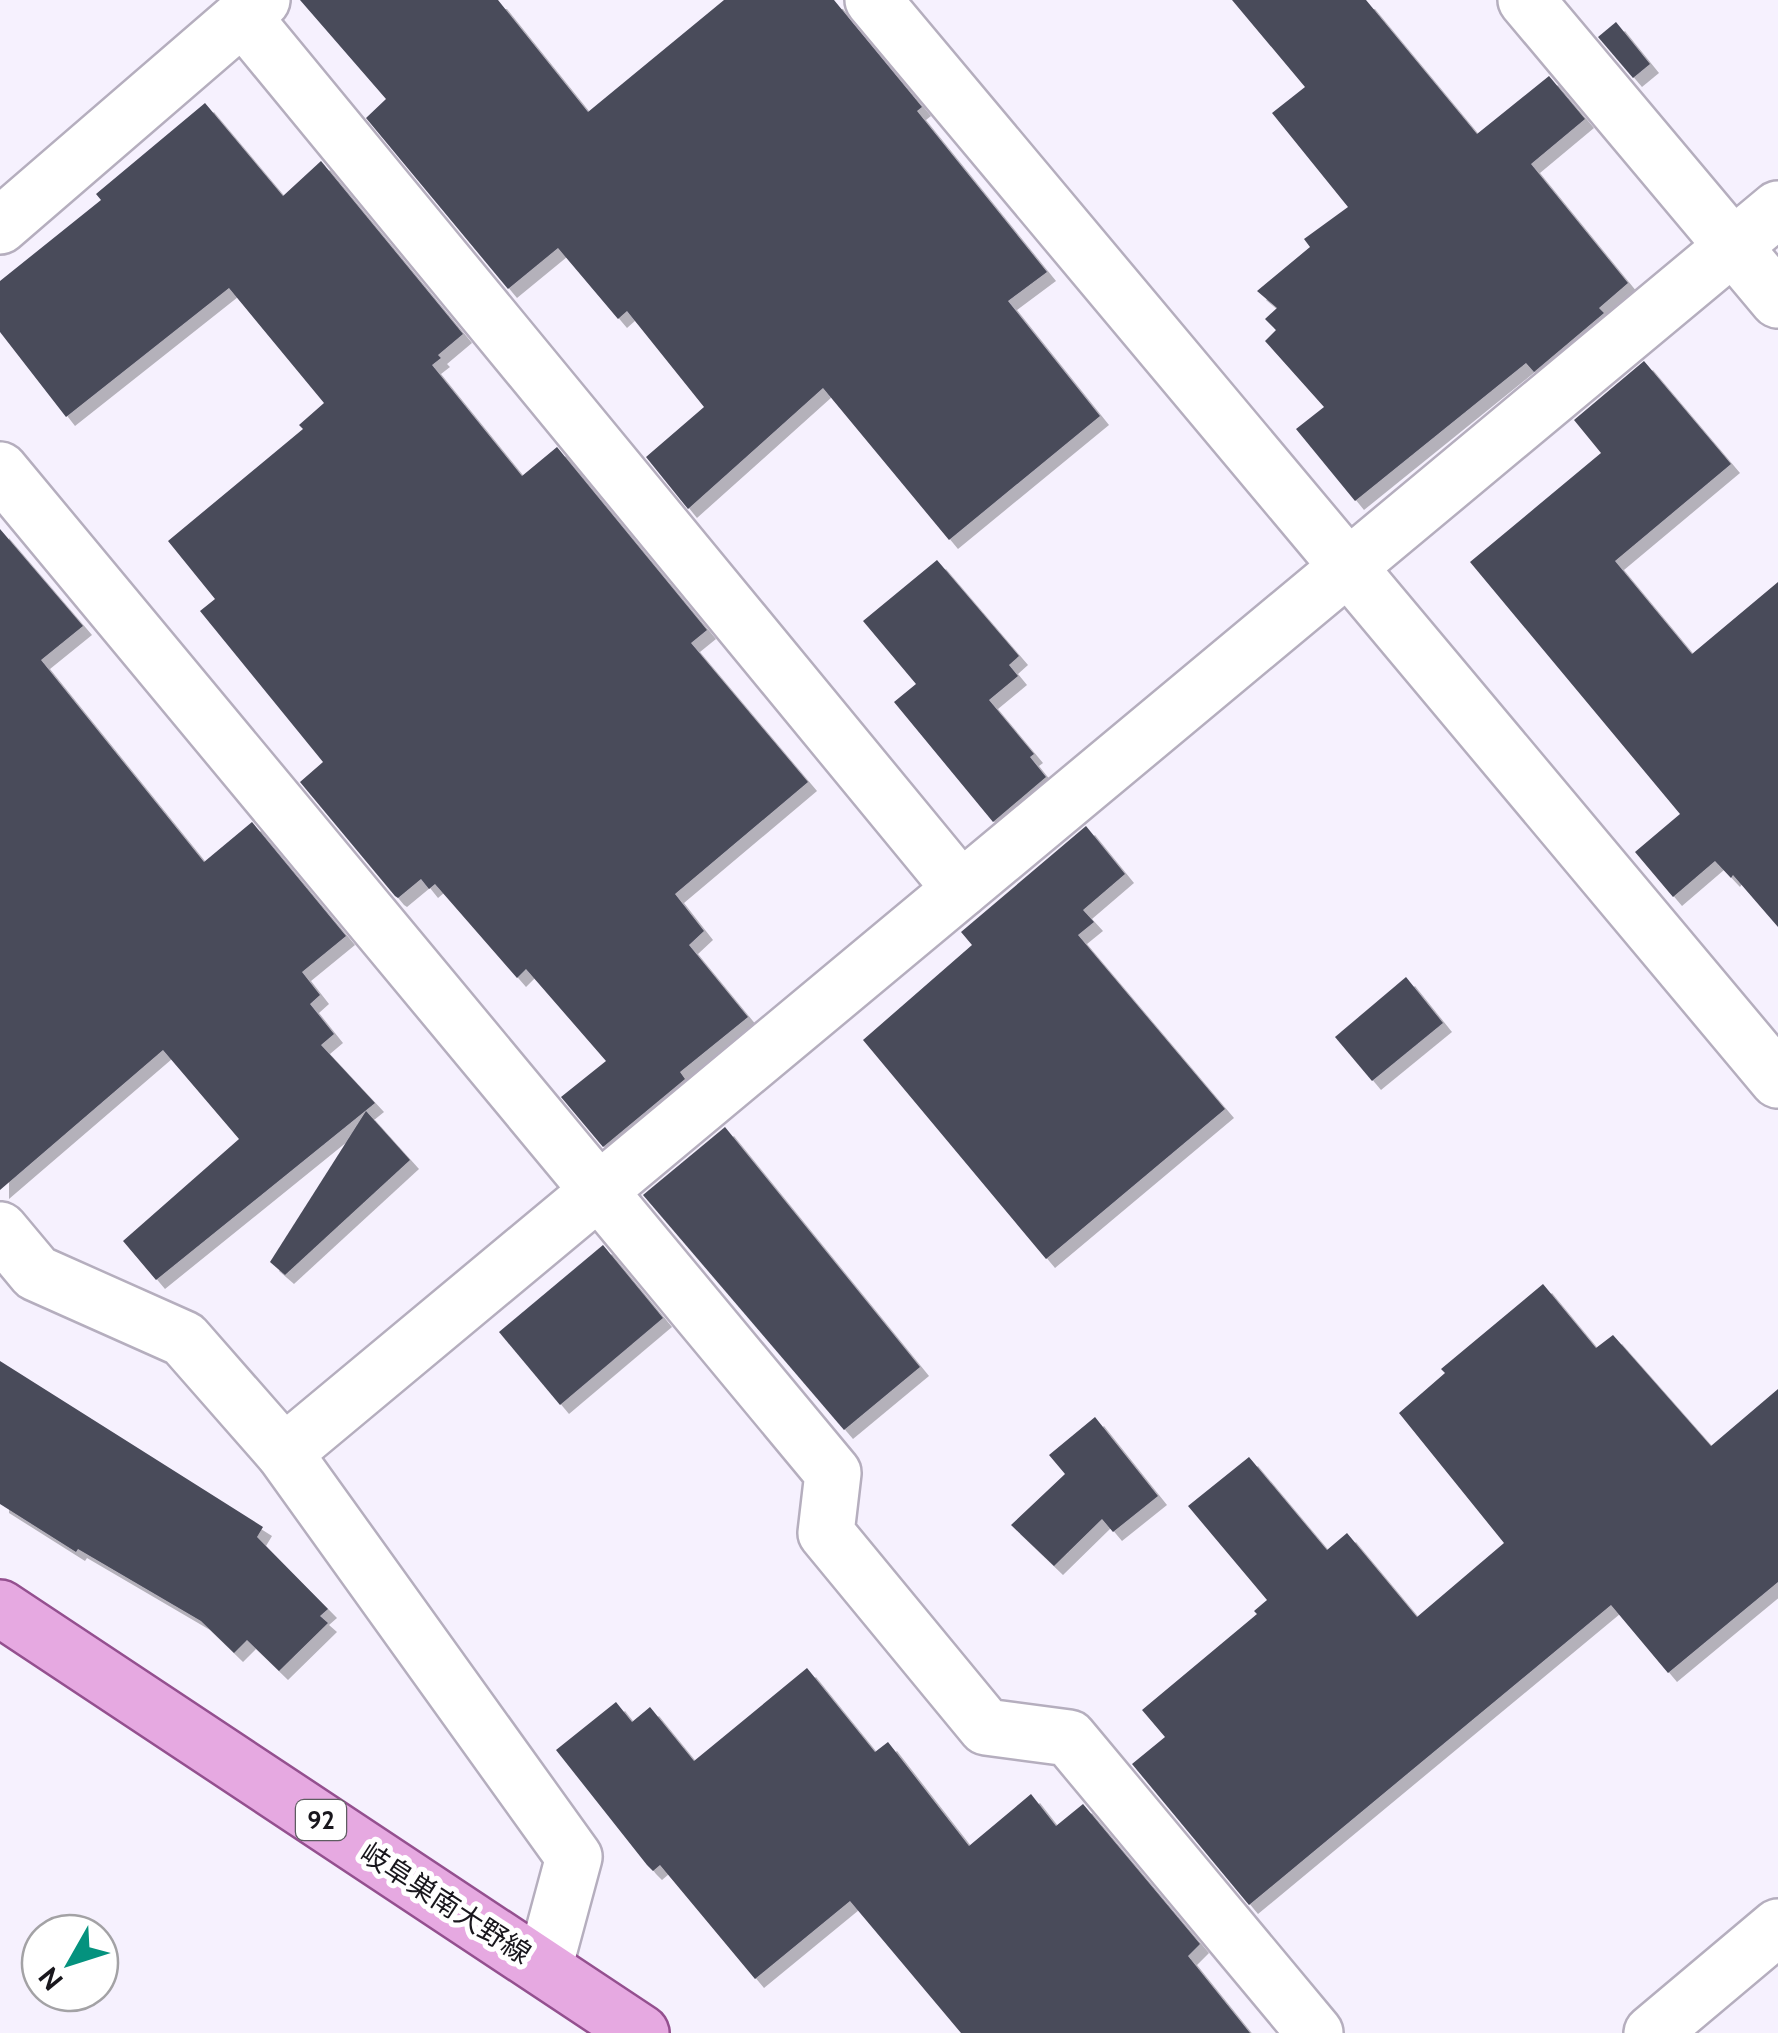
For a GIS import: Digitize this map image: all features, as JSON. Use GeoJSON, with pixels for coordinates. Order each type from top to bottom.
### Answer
{"type":"FeatureCollection","features":[{"type":"Feature","properties":{"kind":"main road","name":"岐阜巣南大野線"},"geometry":{"type":"LineString","coordinates":[[0,1608],[640,2033]]}},
{"type":"Feature","properties":{"kind":"street"},"geometry":{"type":"LineString","coordinates":[[873,0],[1778,1080]]}},
{"type":"Feature","properties":{"kind":"street"},"geometry":{"type":"LineString","coordinates":[[1526,0],[1778,300]]}},
{"type":"Feature","properties":{"kind":"street"},"geometry":{"type":"LineString","coordinates":[[0,226],[252,8],[960,890]]}},
{"type":"Feature","properties":{"kind":"street"},"geometry":{"type":"LineString","coordinates":[[284,1453],[1778,209]]}},
{"type":"Feature","properties":{"kind":"street"},"geometry":{"type":"LineString","coordinates":[[0,470],[833,1473],[826,1533],[986,1727],[1069,1738],[1315,2033]]}},
{"type":"Feature","properties":{"kind":"street"},"geometry":{"type":"LineString","coordinates":[[0,1230],[36,1273],[184,1339],[284,1453],[574,1858],[544,1968]]}},
{"type":"Feature","properties":{"kind":"street"},"geometry":{"type":"LineString","coordinates":[[1652,2033],[1778,1928]]}},
{"type":"Feature","properties":{"kind":"building"},"geometry":{"type":"Polygon","coordinates":[[[300,0],[498,0],[588,112],[724,0],[834,0],[922,107],[917,111],[1047,272],[1008,301],[1100,416],[949,540],[823,388],[688,509],[646,457],[704,407],[627,311],[618,319],[558,248],[508,289],[366,118],[386,99],[300,0]]]}},
{"type":"Feature","properties":{"kind":"building"},"geometry":{"type":"Polygon","coordinates":[[[1232,0],[1366,0],[1477,134],[1549,76],[1585,119],[1531,164],[1628,283],[1599,308],[1604,313],[1534,372],[1526,363],[1355,501],[1296,429],[1324,407],[1265,341],[1276,330],[1265,319],[1277,308],[1257,291],[1310,247],[1304,239],[1348,207],[1272,113],[1305,87],[1232,0]]]}},
{"type":"Feature","properties":{"kind":"building"},"geometry":{"type":"Polygon","coordinates":[[[1616,22],[1650,64],[1633,78],[1598,37],[1616,22]]]}},
{"type":"Feature","properties":{"kind":"building"},"geometry":{"type":"Polygon","coordinates":[[[205,103],[283,196],[321,161],[463,334],[432,365],[522,476],[557,447],[707,630],[691,643],[808,782],[675,894],[704,931],[689,945],[748,1017],[680,1072],[685,1079],[603,1147],[561,1097],[606,1061],[526,969],[517,978],[435,884],[429,889],[421,879],[398,898],[395,896],[300,782],[323,762],[200,611],[215,599],[168,541],[303,429],[299,425],[324,403],[229,288],[66,417],[0,332],[0,281],[101,200],[96,194],[205,103]]]}},
{"type":"Feature","properties":{"kind":"building"},"geometry":{"type":"Polygon","coordinates":[[[1644,361],[1731,464],[1615,561],[1692,654],[1778,582],[1778,927],[1733,875],[1731,878],[1715,861],[1673,897],[1635,852],[1680,814],[1470,562],[1601,453],[1574,420],[1644,361]]]}},
{"type":"Feature","properties":{"kind":"building"},"geometry":{"type":"Polygon","coordinates":[[[0,529],[83,626],[41,660],[204,862],[252,822],[346,936],[302,972],[320,995],[310,1004],[334,1034],[321,1045],[375,1103],[156,1280],[123,1241],[239,1139],[163,1050],[0,1190],[0,529]]]}},
{"type":"Feature","properties":{"kind":"building"},"geometry":{"type":"Polygon","coordinates":[[[937,560],[1019,656],[1009,665],[1018,676],[989,700],[1034,754],[1030,757],[1046,777],[993,822],[894,702],[916,684],[863,621],[937,560]]]}},
{"type":"Feature","properties":{"kind":"building"},"geometry":{"type":"Polygon","coordinates":[[[1086,826],[1125,874],[1083,910],[1094,922],[1078,935],[1225,1109],[1046,1259],[863,1040],[972,945],[961,932],[1086,826]]]}},
{"type":"Feature","properties":{"kind":"building"},"geometry":{"type":"Polygon","coordinates":[[[1406,977],[1443,1023],[1372,1081],[1335,1037],[1406,977]]]}},
{"type":"Feature","properties":{"kind":"building"},"geometry":{"type":"Polygon","coordinates":[[[366,1111],[410,1160],[285,1275],[270,1262],[366,1111]]]}},
{"type":"Feature","properties":{"kind":"building"},"geometry":{"type":"Polygon","coordinates":[[[725,1127],[920,1367],[844,1430],[643,1195],[725,1127]]]}},
{"type":"Feature","properties":{"kind":"building"},"geometry":{"type":"Polygon","coordinates":[[[603,1245],[663,1318],[560,1405],[499,1332],[603,1245]]]}},
{"type":"Feature","properties":{"kind":"building"},"geometry":{"type":"Polygon","coordinates":[[[1543,1284],[1596,1348],[1613,1335],[1711,1446],[1778,1389],[1778,1582],[1668,1673],[1611,1605],[1249,1905],[1132,1764],[1165,1737],[1142,1710],[1257,1614],[1254,1611],[1267,1600],[1188,1506],[1249,1457],[1327,1550],[1347,1533],[1417,1617],[1504,1543],[1399,1413],[1445,1373],[1441,1369],[1543,1284]]]}},
{"type":"Feature","properties":{"kind":"building"},"geometry":{"type":"Polygon","coordinates":[[[0,1361],[263,1527],[257,1537],[328,1609],[320,1616],[328,1623],[279,1671],[247,1640],[234,1653],[201,1621],[78,1549],[76,1552],[0,1504],[0,1361]]]}},
{"type":"Feature","properties":{"kind":"building"},"geometry":{"type":"Polygon","coordinates":[[[1095,1417],[1158,1496],[1113,1532],[1102,1519],[1054,1566],[1011,1525],[1065,1474],[1049,1455],[1095,1417]]]}},
{"type":"Feature","properties":{"kind":"building"},"geometry":{"type":"Polygon","coordinates":[[[807,1668],[875,1752],[888,1742],[969,1846],[1031,1794],[1056,1826],[1083,1804],[1200,1944],[1188,1956],[1250,2033],[961,2033],[850,1901],[755,1979],[660,1865],[653,1871],[647,1865],[556,1750],[616,1702],[632,1722],[650,1707],[694,1761],[807,1668]]]}}]}
